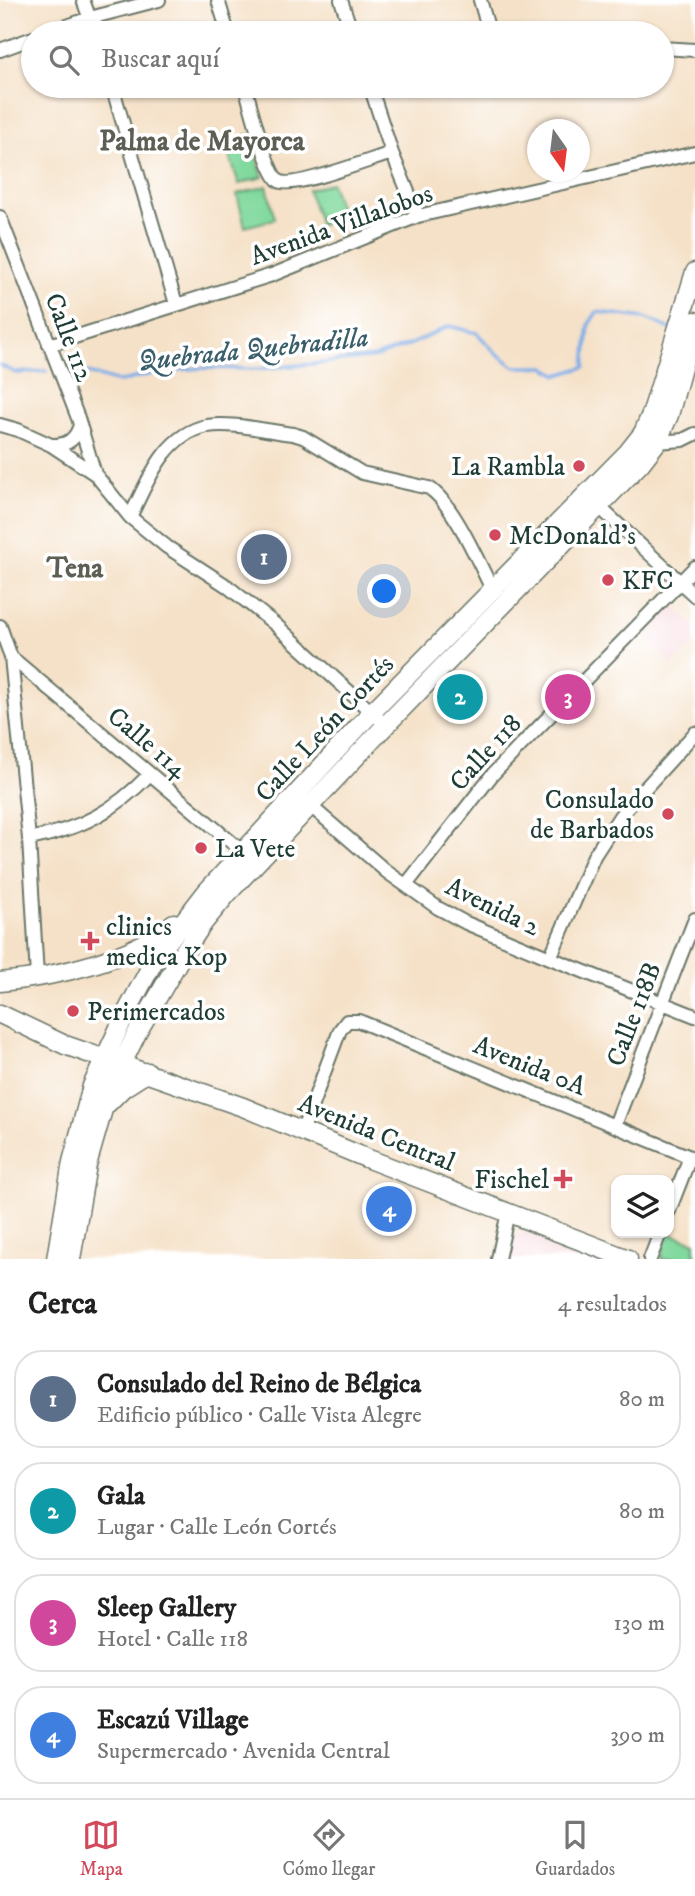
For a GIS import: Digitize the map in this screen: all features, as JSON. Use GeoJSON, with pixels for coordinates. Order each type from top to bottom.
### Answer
{"type":"FeatureCollection","features":[{"type":"Feature","properties":{"kind":"main road","name":"Calle León Cortés"},"geometry":{"type":"LineString","coordinates":[[71,1259],[87,1165],[124,1017],[156,957],[207,891],[249,857],[304,800],[386,725],[592,500],[643,433],[652,412],[695,272]]}},
{"type":"Feature","properties":{"kind":"main road","name":"Calle León Cortés"},"geometry":{"type":"LineString","coordinates":[[304,800],[372,712],[493,591],[592,500],[640,464],[657,442],[673,402],[695,321]]}},
{"type":"Feature","properties":{"kind":"main road","name":"Calle León Cortés"},"geometry":{"type":"LineString","coordinates":[[56,1259],[72,1162],[92,1086],[137,1032],[185,950],[249,857]]}},
{"type":"Feature","properties":{"kind":"main road"},"geometry":{"type":"LineString","coordinates":[[0,982],[37,977],[107,960],[140,946],[170,927],[207,891]]}},
{"type":"Feature","properties":{"kind":"main road"},"geometry":{"type":"LineString","coordinates":[[107,960],[156,957],[185,950]]}},
{"type":"Feature","properties":{"kind":"main road","name":"Avenida Central"},"geometry":{"type":"LineString","coordinates":[[0,1014],[65,1045],[243,1107],[628,1259]]}},
{"type":"Feature","properties":{"kind":"main road"},"geometry":{"type":"LineString","coordinates":[[103,1109],[123,1088],[148,1072],[140,1054],[137,1032]]}},
{"type":"Feature","properties":{"kind":"main road"},"geometry":{"type":"LineString","coordinates":[[65,1045],[80,1058],[90,1076],[92,1086]]}},
{"type":"Feature","properties":{"kind":"street"},"geometry":{"type":"LineString","coordinates":[[83,0],[91,21]]}},
{"type":"Feature","properties":{"kind":"street"},"geometry":{"type":"LineString","coordinates":[[81,21],[159,0]]}},
{"type":"Feature","properties":{"kind":"street"},"geometry":{"type":"LineString","coordinates":[[218,0],[224,21]]}},
{"type":"Feature","properties":{"kind":"street"},"geometry":{"type":"LineString","coordinates":[[341,0],[348,21]]}},
{"type":"Feature","properties":{"kind":"street"},"geometry":{"type":"LineString","coordinates":[[480,0],[486,21]]}},
{"type":"Feature","properties":{"kind":"street"},"geometry":{"type":"LineString","coordinates":[[0,50],[21,42]]}},
{"type":"Feature","properties":{"kind":"street"},"geometry":{"type":"LineString","coordinates":[[674,49],[695,50]]}},
{"type":"Feature","properties":{"kind":"street"},"geometry":{"type":"LineString","coordinates":[[115,98],[176,304]]}},
{"type":"Feature","properties":{"kind":"street"},"geometry":{"type":"LineString","coordinates":[[248,98],[269,165],[276,180],[285,184],[301,182],[392,153]]}},
{"type":"Feature","properties":{"kind":"street"},"geometry":{"type":"LineString","coordinates":[[374,98],[392,153],[418,216]]}},
{"type":"Feature","properties":{"kind":"street","name":"Avenida Villalobos"},"geometry":{"type":"LineString","coordinates":[[49,345],[272,275],[418,216],[695,153]]}},
{"type":"Feature","properties":{"kind":"street","name":"Calle 112"},"geometry":{"type":"LineString","coordinates":[[0,218],[80,425],[95,474]]}},
{"type":"Feature","properties":{"kind":"street"},"geometry":{"type":"LineString","coordinates":[[0,425],[18,429],[51,444],[95,474],[130,517],[167,547],[227,586],[266,617],[386,725]]}},
{"type":"Feature","properties":{"kind":"street"},"geometry":{"type":"LineString","coordinates":[[51,444],[67,443],[78,432],[80,425]]}},
{"type":"Feature","properties":{"kind":"street"},"geometry":{"type":"LineString","coordinates":[[130,517],[153,469],[165,453],[189,432],[209,426],[293,434],[303,437],[362,473],[429,488],[437,494],[464,536],[493,591]]}},
{"type":"Feature","properties":{"kind":"street"},"geometry":{"type":"LineString","coordinates":[[657,442],[683,440],[695,434]]}},
{"type":"Feature","properties":{"kind":"street"},"geometry":{"type":"LineString","coordinates":[[592,500],[695,596]]}},
{"type":"Feature","properties":{"kind":"street","name":"Calle 118"},"geometry":{"type":"LineString","coordinates":[[406,885],[492,775],[695,567]]}},
{"type":"Feature","properties":{"kind":"street"},"geometry":{"type":"LineString","coordinates":[[0,626],[11,657],[29,839],[37,977]]}},
{"type":"Feature","properties":{"kind":"street","name":"Calle 114"},"geometry":{"type":"LineString","coordinates":[[11,657],[249,857]]}},
{"type":"Feature","properties":{"kind":"street"},"geometry":{"type":"LineString","coordinates":[[550,958],[599,847],[620,816],[695,733]]}},
{"type":"Feature","properties":{"kind":"street"},"geometry":{"type":"LineString","coordinates":[[29,839],[56,834],[91,820],[131,794],[150,774]]}},
{"type":"Feature","properties":{"kind":"street","name":"Avenida 2"},"geometry":{"type":"LineString","coordinates":[[304,800],[387,872],[438,908],[466,923],[695,1016]]}},
{"type":"Feature","properties":{"kind":"street","name":"Calle 118B"},"geometry":{"type":"LineString","coordinates":[[615,1125],[695,919]]}},
{"type":"Feature","properties":{"kind":"street","name":"Avenida 0A"},"geometry":{"type":"LineString","coordinates":[[302,1132],[340,1030],[347,1021],[359,1021],[692,1158]]}},
{"type":"Feature","properties":{"kind":"street"},"geometry":{"type":"LineString","coordinates":[[674,1199],[692,1158]]}},
{"type":"Feature","properties":{"kind":"street"},"geometry":{"type":"LineString","coordinates":[[498,1259],[508,1212]]}},
{"type":"Feature","properties":{"kind":"street"},"geometry":{"type":"LineString","coordinates":[[650,1259],[658,1238]]}},
{"type":"Feature","properties":{"kind":"shaded area"},"geometry":{"type":"Polygon","coordinates":[[[674,605],[695,626],[695,643],[672,665],[644,637],[674,605]]]}},
{"type":"Feature","properties":{"kind":"shaded area"},"geometry":{"type":"Polygon","coordinates":[[[533,1229],[605,1259],[511,1259],[514,1241],[521,1232],[533,1229]]]}},
{"type":"Feature","properties":{"kind":"green space"},"geometry":{"type":"Polygon","coordinates":[[[249,134],[263,177],[239,184],[225,142],[249,134]]]}},
{"type":"Feature","properties":{"kind":"green space"},"geometry":{"type":"Polygon","coordinates":[[[331,183],[343,218],[320,225],[308,190],[331,183]]]}},
{"type":"Feature","properties":{"kind":"green space"},"geometry":{"type":"Polygon","coordinates":[[[267,186],[275,219],[245,227],[237,194],[267,186]]]}},
{"type":"Feature","properties":{"kind":"green space"},"geometry":{"type":"Polygon","coordinates":[[[674,1235],[695,1242],[695,1259],[661,1259],[666,1238],[674,1238],[674,1235]]]}},
{"type":"Feature","properties":{"kind":"waterway","name":"Quebrada Quebradilla"},"geometry":{"type":"LineString","coordinates":[[74,369],[119,382],[163,371],[202,368],[258,369],[376,357],[449,326],[477,333],[495,352],[515,367],[545,367],[558,375],[585,367],[589,324],[597,312],[645,318],[671,329]]}},
{"type":"Feature","properties":{"kind":"waterway","name":"Quebrada Quebradilla"},"geometry":{"type":"LineString","coordinates":[[0,365],[16,373],[46,371]]}},
{"type":"Feature","properties":{"kind":"place","name":"La Rambla"},"geometry":{"type":"Point","coordinates":[579,466]}},
{"type":"Feature","properties":{"kind":"place","name":"McDonald's"},"geometry":{"type":"Point","coordinates":[495,535]}},
{"type":"Feature","properties":{"kind":"place","name":"Consulado del Reino de Bélgica"},"geometry":{"type":"Point","coordinates":[264,557]}},
{"type":"Feature","properties":{"kind":"place","name":"KFC"},"geometry":{"type":"Point","coordinates":[608,580]}},
{"type":"Feature","properties":{"kind":"place","name":"Gala"},"geometry":{"type":"Point","coordinates":[460,697]}},
{"type":"Feature","properties":{"kind":"place","name":"Sleep Gallery"},"geometry":{"type":"Point","coordinates":[568,697]}},
{"type":"Feature","properties":{"kind":"place","name":"Consulado de Barbados"},"geometry":{"type":"Point","coordinates":[668,814]}},
{"type":"Feature","properties":{"kind":"place","name":"La Vete"},"geometry":{"type":"Point","coordinates":[201,848]}},
{"type":"Feature","properties":{"kind":"place","name":"clinics medica Kop"},"geometry":{"type":"Point","coordinates":[90,941]}},
{"type":"Feature","properties":{"kind":"place","name":"Perimercados"},"geometry":{"type":"Point","coordinates":[73,1011]}},
{"type":"Feature","properties":{"kind":"place","name":"Fischel"},"geometry":{"type":"Point","coordinates":[563,1179]}},
{"type":"Feature","properties":{"kind":"place","name":"Escazú Village"},"geometry":{"type":"Point","coordinates":[389,1209]}},
{"type":"Feature","properties":{"kind":"district","name":"Palma de Mayorca"},"geometry":{"type":"Point","coordinates":[202,140]}},
{"type":"Feature","properties":{"kind":"district","name":"Tena"},"geometry":{"type":"Point","coordinates":[75,567]}}]}
